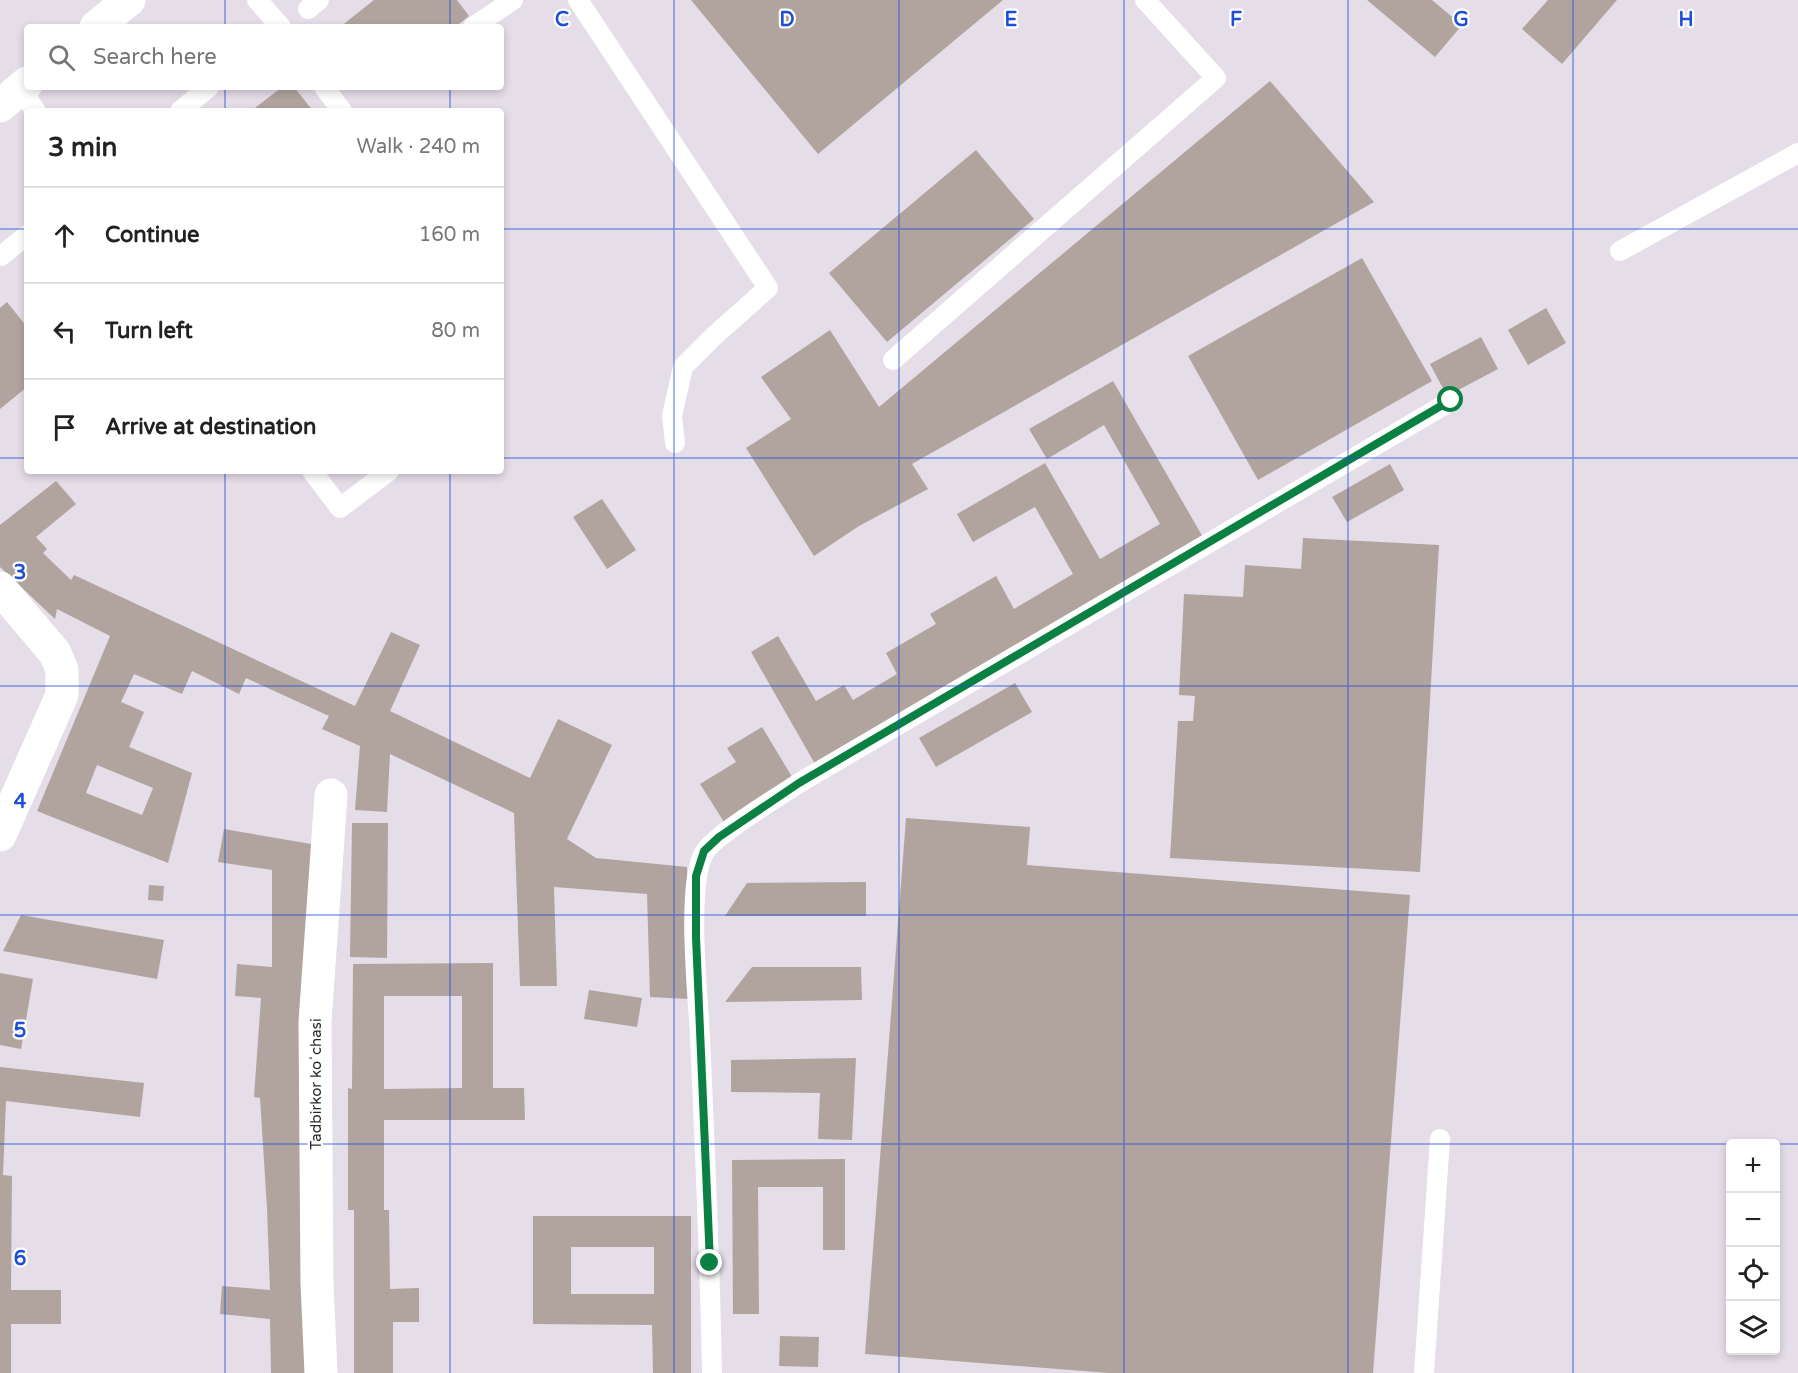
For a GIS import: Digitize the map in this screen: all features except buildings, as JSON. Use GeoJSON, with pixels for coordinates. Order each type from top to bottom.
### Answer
{"type":"FeatureCollection","features":[{"type":"Feature","properties":{"kind":"street"},"geometry":{"type":"LineString","coordinates":[[100,24],[129,0]]}},
{"type":"Feature","properties":{"kind":"street"},"geometry":{"type":"LineString","coordinates":[[0,588],[55,653],[63,678],[62,695],[0,835]]}},
{"type":"Feature","properties":{"kind":"street","name":"Tadbirkor koʻchasi"},"geometry":{"type":"LineString","coordinates":[[321,1373],[317,1283],[315,1022],[331,795]]}},
{"type":"Feature","properties":{"kind":"lane"},"geometry":{"type":"LineString","coordinates":[[257,0],[278,24]]}},
{"type":"Feature","properties":{"kind":"lane"},"geometry":{"type":"LineString","coordinates":[[477,24],[513,0]]}},
{"type":"Feature","properties":{"kind":"lane"},"geometry":{"type":"LineString","coordinates":[[578,0],[768,288],[683,367],[672,416],[675,443]]}},
{"type":"Feature","properties":{"kind":"lane"},"geometry":{"type":"LineString","coordinates":[[893,360],[1216,78],[1145,0]]}},
{"type":"Feature","properties":{"kind":"lane"},"geometry":{"type":"LineString","coordinates":[[184,108],[205,90]]}},
{"type":"Feature","properties":{"kind":"lane"},"geometry":{"type":"LineString","coordinates":[[326,90],[340,108]]}},
{"type":"Feature","properties":{"kind":"lane"},"geometry":{"type":"LineString","coordinates":[[1620,252],[1798,153]]}},
{"type":"Feature","properties":{"kind":"lane"},"geometry":{"type":"LineString","coordinates":[[1,256],[24,237]]}},
{"type":"Feature","properties":{"kind":"lane"},"geometry":{"type":"LineString","coordinates":[[712,1373],[710,1252],[696,937],[696,876],[704,851],[719,837],[799,783],[1451,400]]}},
{"type":"Feature","properties":{"kind":"lane"},"geometry":{"type":"LineString","coordinates":[[314,474],[340,508],[385,474]]}},
{"type":"Feature","properties":{"kind":"lane"},"geometry":{"type":"LineString","coordinates":[[1424,1373],[1440,1139]]}},
{"type":"Feature","properties":{"kind":"route"},"geometry":{"type":"LineString","coordinates":[[710,1263],[696,937],[696,876],[704,851],[719,837],[799,783],[1451,400]]}}]}
